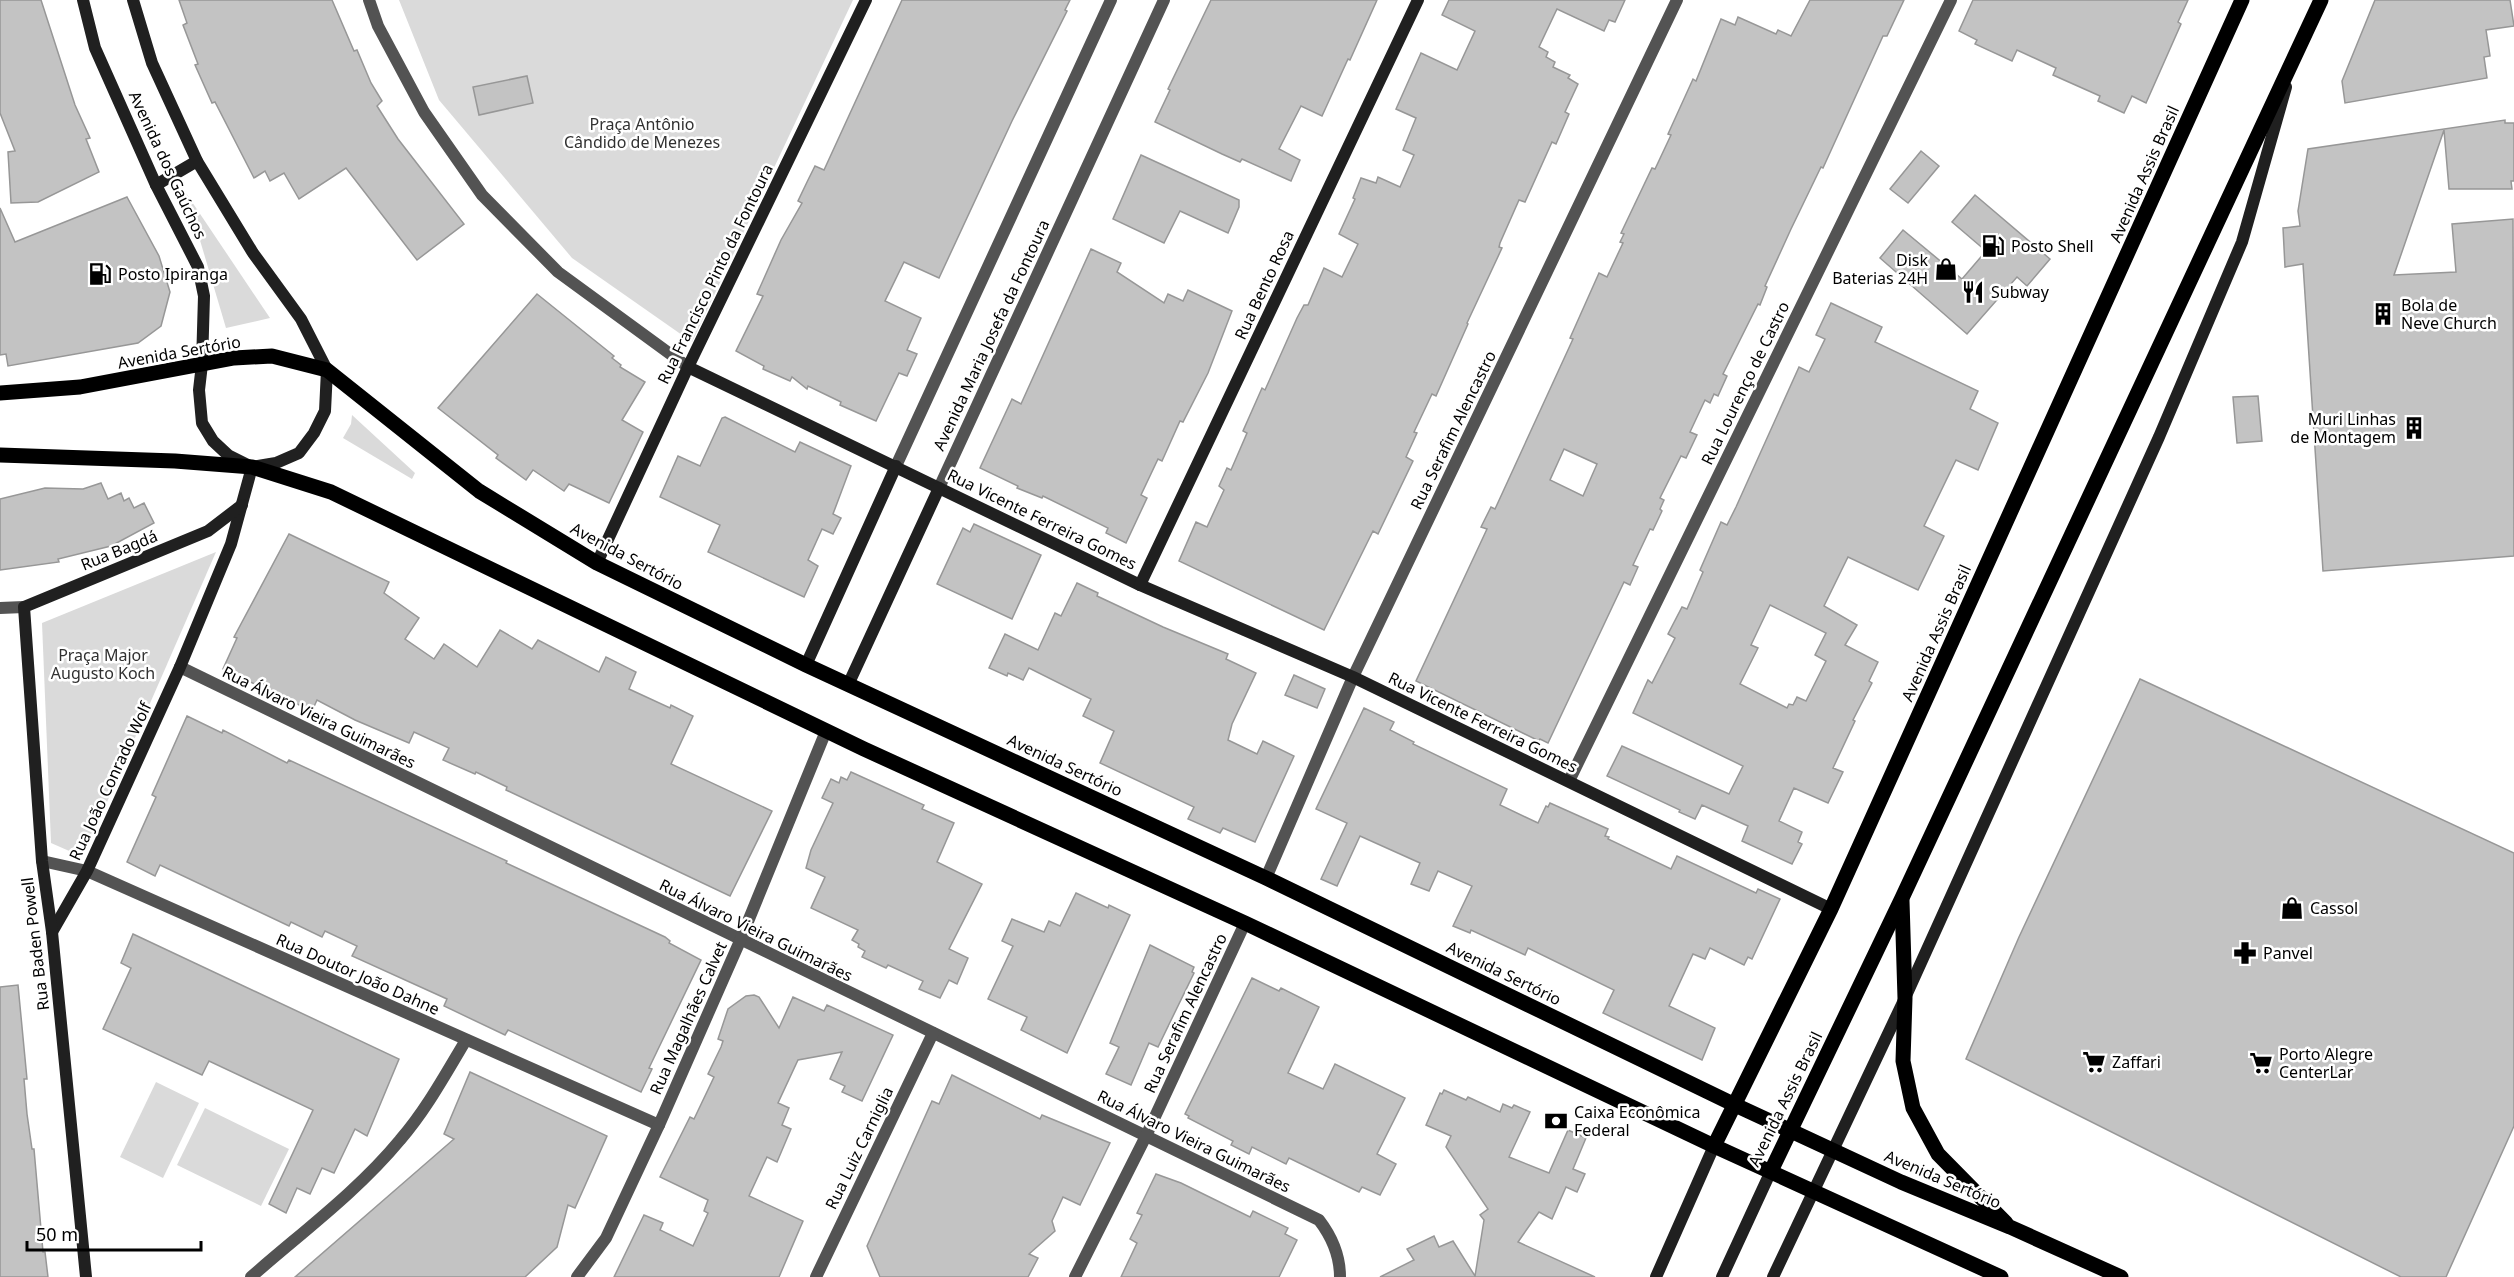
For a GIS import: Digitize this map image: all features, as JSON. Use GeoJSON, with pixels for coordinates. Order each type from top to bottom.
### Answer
{"type":"FeatureCollection","features":[{"type":"Feature","properties":{"kind":"main road","name":"Avenida Assis Brasil"},"geometry":{"type":"LineString","coordinates":[[1714,1146],[1831,909],[2242,0]]}},
{"type":"Feature","properties":{"kind":"main road","name":"Avenida Assis Brasil"},"geometry":{"type":"LineString","coordinates":[[1771,1171],[1902,898],[2321,0]]}},
{"type":"Feature","properties":{"kind":"main road","name":"Avenida Sertório"},"geometry":{"type":"LineString","coordinates":[[0,393],[80,387],[234,358],[272,356],[327,370],[479,491],[597,563],[848,685],[1266,878],[1832,1151],[2121,1277]]}},
{"type":"Feature","properties":{"kind":"main road"},"geometry":{"type":"LineString","coordinates":[[0,455],[252,466],[332,492],[826,731],[1245,923],[1481,1033],[1714,1146],[2001,1277]]}},
{"type":"Feature","properties":{"kind":"main road"},"geometry":{"type":"LineString","coordinates":[[1902,898],[1905,998],[1903,1061],[1913,1108],[1938,1154],[2010,1227]]}},
{"type":"Feature","properties":{"kind":"street","name":"Avenida dos Gaúchos"},"geometry":{"type":"LineString","coordinates":[[83,0],[95,48],[156,185],[198,267],[204,296],[199,390],[202,423],[213,441],[228,455],[252,466]]}},
{"type":"Feature","properties":{"kind":"street","name":"Avenida dos Gaúchos"},"geometry":{"type":"LineString","coordinates":[[133,0],[152,63],[197,161],[252,253],[301,319],[327,370]]}},
{"type":"Feature","properties":{"kind":"street","name":"Rua Vicente Ferreira Gomes"},"geometry":{"type":"LineString","coordinates":[[369,0],[378,26],[424,112],[482,195],[558,272],[688,367],[1140,585],[1353,677],[1831,909]]}},
{"type":"Feature","properties":{"kind":"street","name":"Rua Francisco Pinto da Fontoura"},"geometry":{"type":"LineString","coordinates":[[597,563],[688,367],[866,0]]}},
{"type":"Feature","properties":{"kind":"street","name":"Avenida Maria Josefa da Fontoura"},"geometry":{"type":"LineString","coordinates":[[806,665],[1111,0]]}},
{"type":"Feature","properties":{"kind":"street","name":"Avenida Maria Josefa da Fontoura"},"geometry":{"type":"LineString","coordinates":[[848,685],[1164,0]]}},
{"type":"Feature","properties":{"kind":"street","name":"Rua Bento Rosa"},"geometry":{"type":"LineString","coordinates":[[1140,585],[1418,0]]}},
{"type":"Feature","properties":{"kind":"street","name":"Rua Serafim Alencastro"},"geometry":{"type":"LineString","coordinates":[[1266,878],[1353,677],[1677,0]]}},
{"type":"Feature","properties":{"kind":"street","name":"Rua Lourenço de Castro"},"geometry":{"type":"LineString","coordinates":[[1569,781],[1951,0]]}},
{"type":"Feature","properties":{"kind":"street","name":"Avenida Assis Brasil"},"geometry":{"type":"LineString","coordinates":[[1773,1277],[1905,998],[2154,447],[2242,242],[2294,57]]}},
{"type":"Feature","properties":{"kind":"street"},"geometry":{"type":"LineString","coordinates":[[156,185],[197,161]]}},
{"type":"Feature","properties":{"kind":"street"},"geometry":{"type":"LineString","coordinates":[[252,466],[276,463],[299,453],[314,434],[325,411],[327,370]]}},
{"type":"Feature","properties":{"kind":"street","name":"Rua João Conrado Wolf"},"geometry":{"type":"LineString","coordinates":[[52,932],[87,871],[180,667],[231,544],[252,466]]}},
{"type":"Feature","properties":{"kind":"street","name":"Rua Bagdá"},"geometry":{"type":"LineString","coordinates":[[0,608],[24,607],[208,531],[243,505]]}},
{"type":"Feature","properties":{"kind":"street","name":"Rua Baden Powell"},"geometry":{"type":"LineString","coordinates":[[24,607],[42,861],[52,932],[86,1277]]}},
{"type":"Feature","properties":{"kind":"street","name":"Rua Álvaro Vieira Guimarães"},"geometry":{"type":"LineString","coordinates":[[180,667],[740,941],[1319,1220],[1331,1235],[1340,1266],[1340,1277]]}},
{"type":"Feature","properties":{"kind":"street","name":"Rua Magalhães Calvet"},"geometry":{"type":"LineString","coordinates":[[577,1277],[606,1238],[659,1125],[740,941],[826,731]]}},
{"type":"Feature","properties":{"kind":"street","name":"Rua Doutor João Dahne"},"geometry":{"type":"LineString","coordinates":[[42,861],[87,871],[659,1125]]}},
{"type":"Feature","properties":{"kind":"street","name":"Rua Serafim Alencastro"},"geometry":{"type":"LineString","coordinates":[[1075,1277],[1146,1136],[1245,923]]}},
{"type":"Feature","properties":{"kind":"street","name":"Rua Luiz Carniglia"},"geometry":{"type":"LineString","coordinates":[[816,1277],[933,1034]]}},
{"type":"Feature","properties":{"kind":"street"},"geometry":{"type":"LineString","coordinates":[[250,1277],[371,1172],[423,1111],[466,1040]]}},
{"type":"Feature","properties":{"kind":"street","name":"Avenida Assis Brasil"},"geometry":{"type":"LineString","coordinates":[[1656,1277],[1714,1146]]}},
{"type":"Feature","properties":{"kind":"street","name":"Avenida Assis Brasil"},"geometry":{"type":"LineString","coordinates":[[1722,1277],[1771,1171]]}},
{"type":"Feature","properties":{"kind":"green space","name":"Praça Antônio Cândido de Menezes"},"geometry":{"type":"Polygon","coordinates":[[[399,0],[853,0],[692,342],[572,258],[439,100],[399,0]]]}},
{"type":"Feature","properties":{"kind":"green space"},"geometry":{"type":"Polygon","coordinates":[[[186,193],[270,318],[226,328],[186,193]]]}},
{"type":"Feature","properties":{"kind":"green space"},"geometry":{"type":"Polygon","coordinates":[[[352,415],[415,473],[412,479],[343,438],[351,424],[352,415]]]}},
{"type":"Feature","properties":{"kind":"green space","name":"Praça Major Augusto Koch"},"geometry":{"type":"Polygon","coordinates":[[[216,552],[83,857],[51,843],[42,623],[216,552]]]}},
{"type":"Feature","properties":{"kind":"green space"},"geometry":{"type":"Polygon","coordinates":[[[156,1082],[199,1103],[163,1178],[120,1157],[156,1082]]]}},
{"type":"Feature","properties":{"kind":"green space"},"geometry":{"type":"Polygon","coordinates":[[[205,1108],[289,1149],[261,1206],[177,1165],[205,1108]]]}},
{"type":"Feature","properties":{"kind":"building"},"geometry":{"type":"Polygon","coordinates":[[[0,0],[41,0],[75,105],[90,138],[86,139],[99,172],[38,202],[11,203],[8,152],[15,151],[0,113],[0,0]]]}},
{"type":"Feature","properties":{"kind":"building"},"geometry":{"type":"Polygon","coordinates":[[[179,0],[332,0],[354,51],[357,50],[371,83],[382,101],[377,106],[398,139],[464,224],[417,260],[346,168],[299,199],[284,173],[270,181],[265,171],[254,178],[215,102],[212,103],[195,65],[198,64],[183,25],[187,23],[179,0]]]}},
{"type":"Feature","properties":{"kind":"building"},"geometry":{"type":"Polygon","coordinates":[[[902,0],[1070,0],[1065,10],[1067,11],[1012,121],[939,278],[904,262],[885,301],[921,318],[907,350],[917,354],[907,376],[899,373],[876,421],[840,405],[841,402],[808,386],[807,389],[792,377],[790,381],[763,369],[764,366],[736,351],[763,296],[757,294],[781,240],[802,203],[798,201],[815,166],[824,170],[902,0]]]}},
{"type":"Feature","properties":{"kind":"building"},"geometry":{"type":"Polygon","coordinates":[[[1211,0],[1377,0],[1322,116],[1301,106],[1279,149],[1300,160],[1291,181],[1242,159],[1240,162],[1155,122],[1170,90],[1168,89],[1211,0]]]}},
{"type":"Feature","properties":{"kind":"building"},"geometry":{"type":"Polygon","coordinates":[[[1449,0],[1625,0],[1615,22],[1609,20],[1604,31],[1557,9],[1539,47],[1548,52],[1546,57],[1555,62],[1553,67],[1570,75],[1568,78],[1578,84],[1565,112],[1569,114],[1556,144],[1552,142],[1525,202],[1519,200],[1500,243],[1499,247],[1502,248],[1436,396],[1432,394],[1414,432],[1417,433],[1406,457],[1413,461],[1378,534],[1373,531],[1324,630],[1179,561],[1196,522],[1207,527],[1224,490],[1219,486],[1227,468],[1231,470],[1247,433],[1243,431],[1262,388],[1265,390],[1297,318],[1304,305],[1308,305],[1324,268],[1342,277],[1358,244],[1339,234],[1355,199],[1353,198],[1361,178],[1376,183],[1378,177],[1400,187],[1414,155],[1403,150],[1416,118],[1396,109],[1421,53],[1457,70],[1475,31],[1442,15],[1449,0]]]}},
{"type":"Feature","properties":{"kind":"building"},"geometry":{"type":"Polygon","coordinates":[[[1810,0],[1904,0],[1887,36],[1883,36],[1823,168],[1821,167],[1791,229],[1765,286],[1767,287],[1760,305],[1758,304],[1723,374],[1727,376],[1718,396],[1714,394],[1710,403],[1705,400],[1690,432],[1697,435],[1686,458],[1681,456],[1660,498],[1664,500],[1660,509],[1662,511],[1653,530],[1650,529],[1633,565],[1638,567],[1630,585],[1624,582],[1548,743],[1540,739],[1539,741],[1416,681],[1487,529],[1481,527],[1491,507],[1495,509],[1573,339],[1570,338],[1599,273],[1607,277],[1623,243],[1620,242],[1624,234],[1621,233],[1652,168],[1655,169],[1671,135],[1668,134],[1693,79],[1696,81],[1721,19],[1735,25],[1738,17],[1776,34],[1778,30],[1791,36],[1810,0]],[[1564,449],[1550,480],[1583,496],[1597,464],[1564,449]]]}},
{"type":"Feature","properties":{"kind":"building"},"geometry":{"type":"Polygon","coordinates":[[[1973,0],[2188,0],[2178,22],[2181,24],[2146,103],[2132,96],[2124,113],[2098,101],[2100,96],[2053,75],[2056,68],[2017,50],[2012,61],[1975,44],[1977,40],[1959,31],[1973,0]]]}},
{"type":"Feature","properties":{"kind":"building"},"geometry":{"type":"Polygon","coordinates":[[[2375,0],[2510,0],[2514,26],[2486,30],[2490,56],[2484,57],[2487,78],[2345,103],[2342,81],[2375,0]]]}},
{"type":"Feature","properties":{"kind":"building"},"geometry":{"type":"Polygon","coordinates":[[[527,76],[533,103],[479,115],[473,87],[527,76]]]}},
{"type":"Feature","properties":{"kind":"building"},"geometry":{"type":"Polygon","coordinates":[[[2505,120],[2505,123],[2514,123],[2512,189],[2449,189],[2444,130],[2394,275],[2456,272],[2452,224],[2513,219],[2514,556],[2323,571],[2303,264],[2285,267],[2283,228],[2300,226],[2298,211],[2308,149],[2505,120]]]}},
{"type":"Feature","properties":{"kind":"building"},"geometry":{"type":"Polygon","coordinates":[[[1921,151],[1939,166],[1908,203],[1890,189],[1921,151]]]}},
{"type":"Feature","properties":{"kind":"building"},"geometry":{"type":"Polygon","coordinates":[[[1141,155],[1239,200],[1239,207],[1228,233],[1180,211],[1164,243],[1113,219],[1141,155]]]}},
{"type":"Feature","properties":{"kind":"building"},"geometry":{"type":"Polygon","coordinates":[[[1975,195],[2050,259],[2027,286],[2017,277],[1967,334],[1880,258],[1903,230],[1962,279],[1986,251],[1952,222],[1975,195]]]}},
{"type":"Feature","properties":{"kind":"building","name":"Posto Ipiranga"},"geometry":{"type":"Polygon","coordinates":[[[127,197],[159,256],[170,292],[161,326],[138,343],[8,366],[6,354],[0,355],[0,208],[15,242],[127,197]]]}},
{"type":"Feature","properties":{"kind":"building"},"geometry":{"type":"Polygon","coordinates":[[[1091,249],[1121,263],[1117,272],[1164,303],[1168,294],[1183,301],[1188,290],[1232,311],[1208,373],[1183,422],[1180,421],[1162,461],[1158,459],[1141,495],[1147,498],[1126,543],[1106,533],[1108,528],[1043,496],[1042,498],[1017,488],[1018,486],[980,468],[1012,399],[1021,404],[1091,249]]]}},
{"type":"Feature","properties":{"kind":"building"},"geometry":{"type":"Polygon","coordinates":[[[537,294],[614,356],[612,358],[621,365],[620,367],[645,382],[622,420],[643,432],[609,503],[569,484],[564,491],[533,470],[526,480],[496,458],[498,455],[438,408],[537,294]]]}},
{"type":"Feature","properties":{"kind":"building"},"geometry":{"type":"Polygon","coordinates":[[[1831,303],[1882,327],[1875,342],[1978,391],[1970,409],[1998,423],[1978,470],[1956,460],[1924,526],[1944,536],[1918,590],[1848,557],[1824,606],[1857,625],[1845,645],[1878,662],[1869,681],[1872,683],[1853,720],[1855,721],[1833,768],[1843,772],[1828,803],[1794,788],[1779,821],[1802,832],[1798,842],[1802,844],[1792,864],[1742,841],[1748,826],[1702,805],[1695,819],[1607,776],[1622,746],[1729,794],[1743,766],[1633,713],[1648,680],[1652,683],[1675,638],[1668,634],[1682,607],[1687,609],[1703,572],[1700,570],[1721,522],[1727,525],[1799,367],[1809,372],[1825,339],[1816,335],[1831,303]],[[1770,605],[1751,645],[1758,648],[1740,684],[1787,708],[1789,704],[1793,705],[1797,697],[1806,701],[1826,661],[1815,655],[1826,633],[1770,605]]]}},
{"type":"Feature","properties":{"kind":"building"},"geometry":{"type":"Polygon","coordinates":[[[2258,396],[2262,441],[2237,443],[2233,397],[2258,396]]]}},
{"type":"Feature","properties":{"kind":"building"},"geometry":{"type":"Polygon","coordinates":[[[725,417],[795,452],[800,442],[851,466],[833,514],[841,518],[833,534],[822,529],[808,560],[818,566],[804,597],[708,552],[720,525],[660,497],[678,456],[700,466],[722,418],[725,417]]]}},
{"type":"Feature","properties":{"kind":"building"},"geometry":{"type":"Polygon","coordinates":[[[101,483],[108,499],[121,493],[124,501],[129,498],[134,508],[144,503],[154,523],[111,546],[58,559],[59,562],[0,570],[0,499],[45,488],[83,489],[101,483]]]}},
{"type":"Feature","properties":{"kind":"building"},"geometry":{"type":"Polygon","coordinates":[[[974,524],[1041,555],[1012,619],[937,584],[963,528],[970,532],[974,524]]]}},
{"type":"Feature","properties":{"kind":"building"},"geometry":{"type":"Polygon","coordinates":[[[289,534],[389,582],[384,593],[419,618],[405,639],[434,659],[444,644],[477,667],[500,630],[532,649],[538,640],[599,672],[606,657],[636,672],[629,689],[693,716],[671,764],[772,811],[730,896],[506,790],[507,787],[476,772],[475,774],[443,760],[449,748],[414,732],[409,743],[355,720],[317,700],[312,711],[223,669],[237,638],[234,637],[289,534]]]}},
{"type":"Feature","properties":{"kind":"building"},"geometry":{"type":"Polygon","coordinates":[[[1077,583],[1098,593],[1097,596],[1228,654],[1226,659],[1256,673],[1232,724],[1228,740],[1257,754],[1263,741],[1294,756],[1255,842],[1223,828],[1220,833],[1188,819],[1194,807],[1100,763],[1114,731],[1083,716],[1091,699],[1029,668],[1023,680],[989,668],[1005,634],[1038,650],[1055,613],[1061,616],[1077,583]]]}},
{"type":"Feature","properties":{"kind":"building"},"geometry":{"type":"Polygon","coordinates":[[[1294,675],[1325,689],[1317,708],[1285,695],[1294,675]]]}},
{"type":"Feature","properties":{"kind":"building"},"geometry":{"type":"Polygon","coordinates":[[[2140,679],[2514,853],[2514,1126],[2446,1277],[2401,1277],[1966,1059],[2019,937],[2140,679]]]}},
{"type":"Feature","properties":{"kind":"building"},"geometry":{"type":"Polygon","coordinates":[[[1364,708],[1394,722],[1390,730],[1414,742],[1413,744],[1507,789],[1500,805],[1538,823],[1546,806],[1548,807],[1550,803],[1608,829],[1605,836],[1609,837],[1608,839],[1671,869],[1677,856],[1756,893],[1758,889],[1780,899],[1752,959],[1748,957],[1744,965],[1710,948],[1705,959],[1693,954],[1669,1006],[1715,1028],[1702,1060],[1603,1013],[1614,990],[1528,948],[1525,955],[1471,930],[1470,933],[1453,926],[1472,886],[1438,871],[1429,891],[1411,884],[1420,863],[1360,836],[1337,886],[1321,879],[1347,823],[1316,809],[1364,708]]]}},
{"type":"Feature","properties":{"kind":"building"},"geometry":{"type":"Polygon","coordinates":[[[187,716],[222,733],[223,730],[287,763],[289,760],[507,861],[506,863],[665,937],[670,941],[669,943],[701,960],[649,1068],[652,1069],[641,1092],[508,1030],[505,1035],[444,1006],[447,999],[352,956],[357,946],[325,931],[322,937],[291,922],[289,926],[160,865],[155,876],[127,862],[156,797],[152,795],[187,716]]]}},
{"type":"Feature","properties":{"kind":"building"},"geometry":{"type":"Polygon","coordinates":[[[851,772],[924,805],[922,809],[954,823],[937,862],[982,884],[949,949],[968,958],[957,984],[949,980],[940,998],[919,989],[923,981],[888,965],[886,968],[862,957],[865,951],[852,940],[858,930],[811,908],[825,877],[806,868],[811,850],[833,803],[822,798],[831,779],[839,783],[841,777],[847,780],[851,772]]]}},
{"type":"Feature","properties":{"kind":"building"},"geometry":{"type":"Polygon","coordinates":[[[1076,893],[1108,908],[1109,905],[1130,915],[1067,1053],[1021,1030],[1027,1017],[988,999],[1013,946],[1002,941],[1012,919],[1044,932],[1049,921],[1060,926],[1076,893]]]}},
{"type":"Feature","properties":{"kind":"building"},"geometry":{"type":"Polygon","coordinates":[[[133,934],[399,1059],[367,1136],[355,1129],[334,1173],[322,1168],[310,1194],[297,1188],[286,1213],[269,1204],[313,1110],[209,1061],[202,1075],[103,1029],[131,968],[121,963],[133,934]]]}},
{"type":"Feature","properties":{"kind":"building"},"geometry":{"type":"Polygon","coordinates":[[[1150,945],[1194,967],[1192,972],[1194,973],[1158,1047],[1149,1043],[1131,1085],[1106,1074],[1119,1047],[1110,1043],[1150,945]]]}},
{"type":"Feature","properties":{"kind":"building"},"geometry":{"type":"Polygon","coordinates":[[[1252,978],[1279,991],[1281,988],[1319,1007],[1288,1073],[1323,1089],[1335,1064],[1405,1098],[1377,1154],[1396,1164],[1380,1195],[1362,1187],[1359,1192],[1289,1158],[1286,1164],[1252,1147],[1249,1154],[1231,1145],[1233,1141],[1188,1118],[1189,1116],[1185,1114],[1252,978]]]}},
{"type":"Feature","properties":{"kind":"building"},"geometry":{"type":"Polygon","coordinates":[[[18,985],[27,1079],[24,1079],[27,1114],[32,1149],[34,1149],[43,1252],[45,1252],[48,1277],[0,1277],[0,987],[18,985]]]}},
{"type":"Feature","properties":{"kind":"building"},"geometry":{"type":"Polygon","coordinates":[[[746,996],[759,997],[779,1028],[793,997],[824,1011],[827,1005],[893,1035],[862,1101],[842,1092],[845,1086],[830,1079],[842,1052],[798,1060],[778,1103],[789,1108],[782,1125],[791,1129],[777,1162],[767,1157],[749,1196],[803,1221],[779,1277],[614,1277],[644,1215],[663,1223],[660,1230],[693,1246],[708,1213],[704,1211],[708,1200],[660,1177],[690,1117],[694,1119],[714,1077],[708,1074],[723,1041],[718,1039],[728,1009],[746,996]]]}},
{"type":"Feature","properties":{"kind":"building"},"geometry":{"type":"Polygon","coordinates":[[[470,1072],[607,1136],[575,1208],[568,1205],[557,1247],[525,1277],[295,1277],[454,1139],[444,1134],[470,1072]]]}},
{"type":"Feature","properties":{"kind":"building"},"geometry":{"type":"Polygon","coordinates":[[[952,1075],[1040,1119],[1042,1115],[1110,1143],[1080,1205],[1063,1197],[1052,1221],[1055,1231],[1029,1254],[1038,1258],[1028,1277],[880,1277],[867,1246],[932,1101],[939,1104],[952,1075]]]}},
{"type":"Feature","properties":{"kind":"building"},"geometry":{"type":"Polygon","coordinates":[[[1444,1090],[1466,1100],[1468,1097],[1500,1112],[1503,1104],[1512,1108],[1514,1105],[1530,1112],[1509,1157],[1549,1173],[1568,1130],[1586,1138],[1573,1169],[1585,1174],[1577,1192],[1566,1187],[1552,1219],[1539,1212],[1518,1242],[1595,1277],[1380,1277],[1414,1260],[1407,1249],[1434,1236],[1439,1247],[1453,1241],[1475,1276],[1484,1220],[1480,1215],[1488,1209],[1446,1147],[1451,1136],[1426,1125],[1440,1093],[1442,1094],[1444,1090]]]}},
{"type":"Feature","properties":{"kind":"building"},"geometry":{"type":"Polygon","coordinates":[[[1156,1174],[1181,1183],[1250,1217],[1253,1211],[1288,1228],[1285,1234],[1297,1240],[1279,1277],[1121,1277],[1137,1243],[1130,1239],[1142,1215],[1137,1213],[1156,1174]]]}},
{"type":"Feature","properties":{"kind":"place","name":"Posto Shell"},"geometry":{"type":"Point","coordinates":[1993,246]}},
{"type":"Feature","properties":{"kind":"place","name":"Disk Baterias 24H"},"geometry":{"type":"Point","coordinates":[1946,269]}},
{"type":"Feature","properties":{"kind":"place","name":"Posto Ipiranga"},"geometry":{"type":"Point","coordinates":[100,274]}},
{"type":"Feature","properties":{"kind":"place","name":"Subway"},"geometry":{"type":"Point","coordinates":[1973,292]}},
{"type":"Feature","properties":{"kind":"place","name":"Bola de Neve Church"},"geometry":{"type":"Point","coordinates":[2383,314]}},
{"type":"Feature","properties":{"kind":"place","name":"Muri Linhas de Montagem"},"geometry":{"type":"Point","coordinates":[2414,428]}},
{"type":"Feature","properties":{"kind":"place","name":"Cassol"},"geometry":{"type":"Point","coordinates":[2292,908]}},
{"type":"Feature","properties":{"kind":"place","name":"Panvel"},"geometry":{"type":"Point","coordinates":[2245,953]}},
{"type":"Feature","properties":{"kind":"place","name":"Zaffari"},"geometry":{"type":"Point","coordinates":[2094,1062]}},
{"type":"Feature","properties":{"kind":"place","name":"Porto Alegre CenterLar"},"geometry":{"type":"Point","coordinates":[2261,1063]}},
{"type":"Feature","properties":{"kind":"place","name":"Caixa Econômica Federal"},"geometry":{"type":"Point","coordinates":[1556,1121]}}]}
